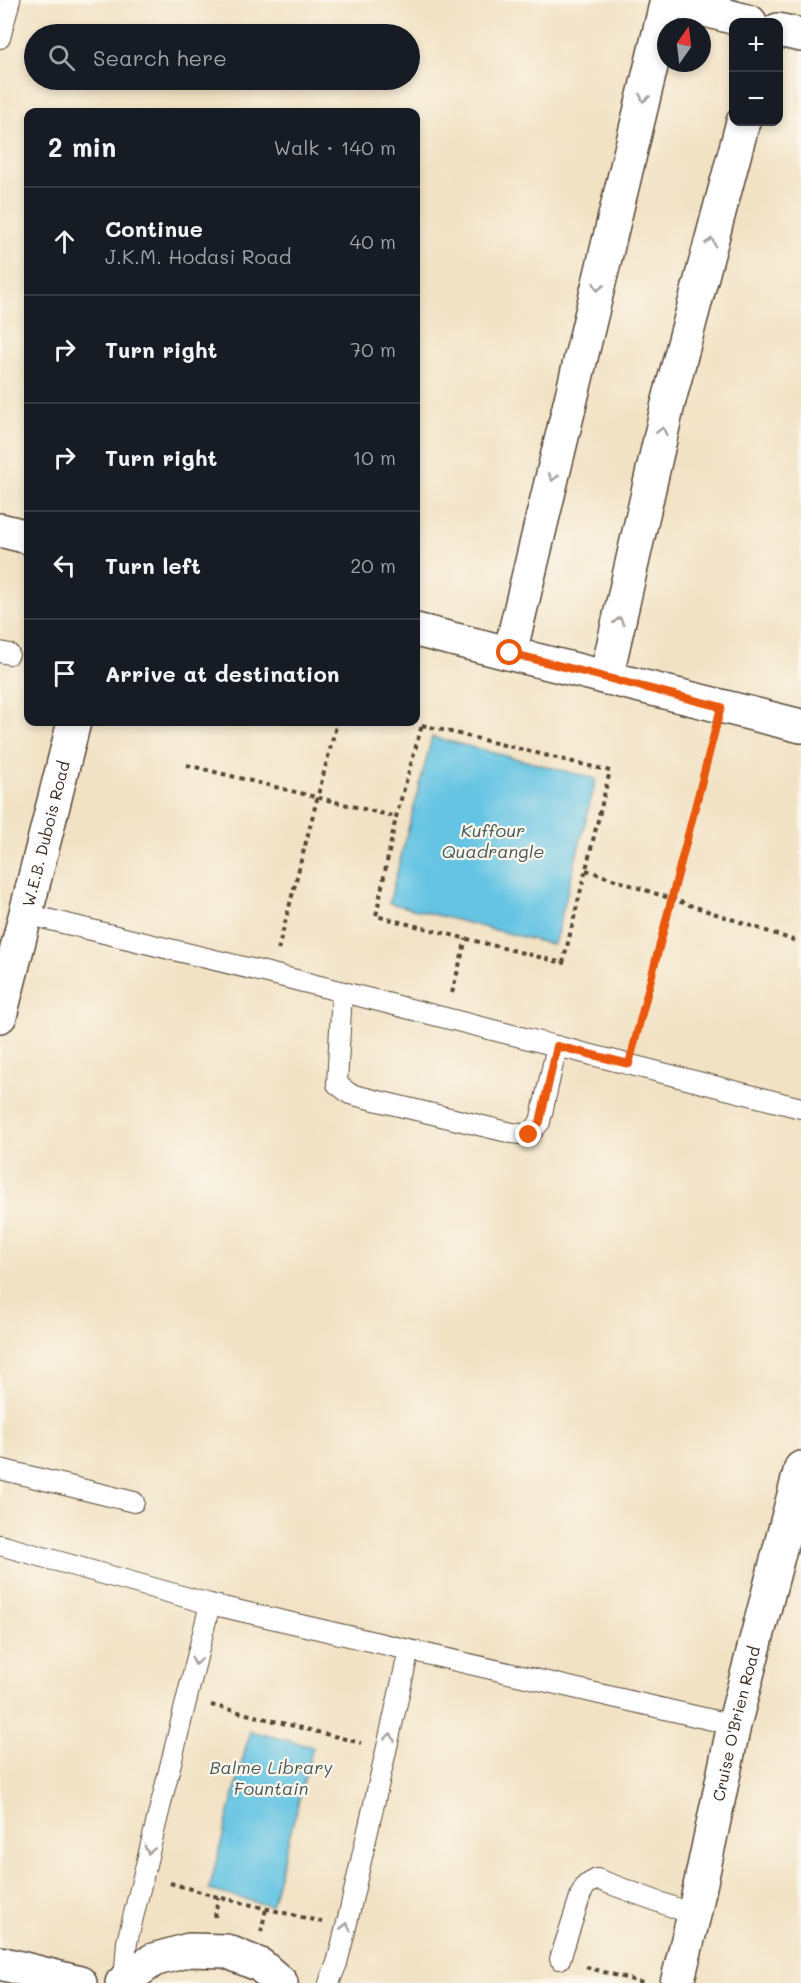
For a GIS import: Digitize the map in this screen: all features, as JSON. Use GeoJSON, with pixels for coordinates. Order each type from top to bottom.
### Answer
{"type":"FeatureCollection","features":[{"type":"Feature","properties":{"kind":"street"},"geometry":{"type":"LineString","coordinates":[[510,653],[668,0],[735,18]]}},
{"type":"Feature","properties":{"kind":"street"},"geometry":{"type":"LineString","coordinates":[[783,31],[801,35]]}},
{"type":"Feature","properties":{"kind":"street"},"geometry":{"type":"LineString","coordinates":[[606,678],[668,404],[742,126]]}},
{"type":"Feature","properties":{"kind":"street"},"geometry":{"type":"LineString","coordinates":[[0,530],[24,536]]}},
{"type":"Feature","properties":{"kind":"street"},"geometry":{"type":"LineString","coordinates":[[420,631],[801,726]]}},
{"type":"Feature","properties":{"kind":"street","name":"W.E.B. Dubois Road"},"geometry":{"type":"LineString","coordinates":[[0,1016],[73,726]]}},
{"type":"Feature","properties":{"kind":"street","name":"Cruise O'Brien Road"},"geometry":{"type":"LineString","coordinates":[[677,1983],[694,1915],[734,1725],[794,1520],[801,1468]]}},
{"type":"Feature","properties":{"kind":"street"},"geometry":{"type":"LineString","coordinates":[[123,1982],[153,1960],[189,1950],[226,1952],[260,1965],[281,1983]]}},
{"type":"Feature","properties":{"kind":"street"},"geometry":{"type":"LineString","coordinates":[[0,1963],[80,1983]]}},
{"type":"Feature","properties":{"kind":"lane"},"geometry":{"type":"LineString","coordinates":[[0,38],[10,0]]}},
{"type":"Feature","properties":{"kind":"lane"},"geometry":{"type":"LineString","coordinates":[[26,914],[801,1108]]}},
{"type":"Feature","properties":{"kind":"lane"},"geometry":{"type":"LineString","coordinates":[[342,992],[337,1084],[350,1094],[512,1133],[529,1135],[540,1122],[557,1046]]}},
{"type":"Feature","properties":{"kind":"lane"},"geometry":{"type":"LineString","coordinates":[[0,1469],[134,1502]]}},
{"type":"Feature","properties":{"kind":"lane"},"geometry":{"type":"LineString","coordinates":[[0,1545],[210,1604],[734,1725]]}},
{"type":"Feature","properties":{"kind":"lane"},"geometry":{"type":"LineString","coordinates":[[123,1982],[127,1942],[210,1604]]}},
{"type":"Feature","properties":{"kind":"lane"},"geometry":{"type":"LineString","coordinates":[[329,1983],[337,1963],[346,1927],[409,1650]]}},
{"type":"Feature","properties":{"kind":"lane"},"geometry":{"type":"LineString","coordinates":[[560,1959],[585,1885],[597,1879],[694,1915]]}},
{"type":"Feature","properties":{"kind":"path"},"geometry":{"type":"LineString","coordinates":[[629,1064],[721,707]]}},
{"type":"Feature","properties":{"kind":"path"},"geometry":{"type":"LineString","coordinates":[[422,725],[610,771],[586,870],[563,963],[376,916],[396,817],[422,725]]}},
{"type":"Feature","properties":{"kind":"path"},"geometry":{"type":"LineString","coordinates":[[272,974],[336,726]]}},
{"type":"Feature","properties":{"kind":"path"},"geometry":{"type":"LineString","coordinates":[[187,765],[396,817]]}},
{"type":"Feature","properties":{"kind":"path"},"geometry":{"type":"LineString","coordinates":[[586,870],[796,941]]}},
{"type":"Feature","properties":{"kind":"path"},"geometry":{"type":"LineString","coordinates":[[446,1018],[466,939]]}},
{"type":"Feature","properties":{"kind":"path"},"geometry":{"type":"LineString","coordinates":[[187,1698],[387,1749]]}},
{"type":"Feature","properties":{"kind":"path"},"geometry":{"type":"LineString","coordinates":[[143,1875],[218,1897],[346,1927]]}},
{"type":"Feature","properties":{"kind":"path"},"geometry":{"type":"LineString","coordinates":[[560,1959],[643,1983]]}},
{"type":"Feature","properties":{"kind":"water","name":"Kuffour Quadrangle"},"geometry":{"type":"Polygon","coordinates":[[[432,737],[596,779],[554,945],[389,903],[432,737]]]}},
{"type":"Feature","properties":{"kind":"water","name":"Balme Library Fountain"},"geometry":{"type":"Polygon","coordinates":[[[250,1731],[313,1747],[271,1906],[209,1890],[250,1731]]]}},
{"type":"Feature","properties":{"kind":"route"},"geometry":{"type":"LineString","coordinates":[[510,653],[721,707],[629,1064],[557,1046],[540,1122],[529,1135]]}}]}
